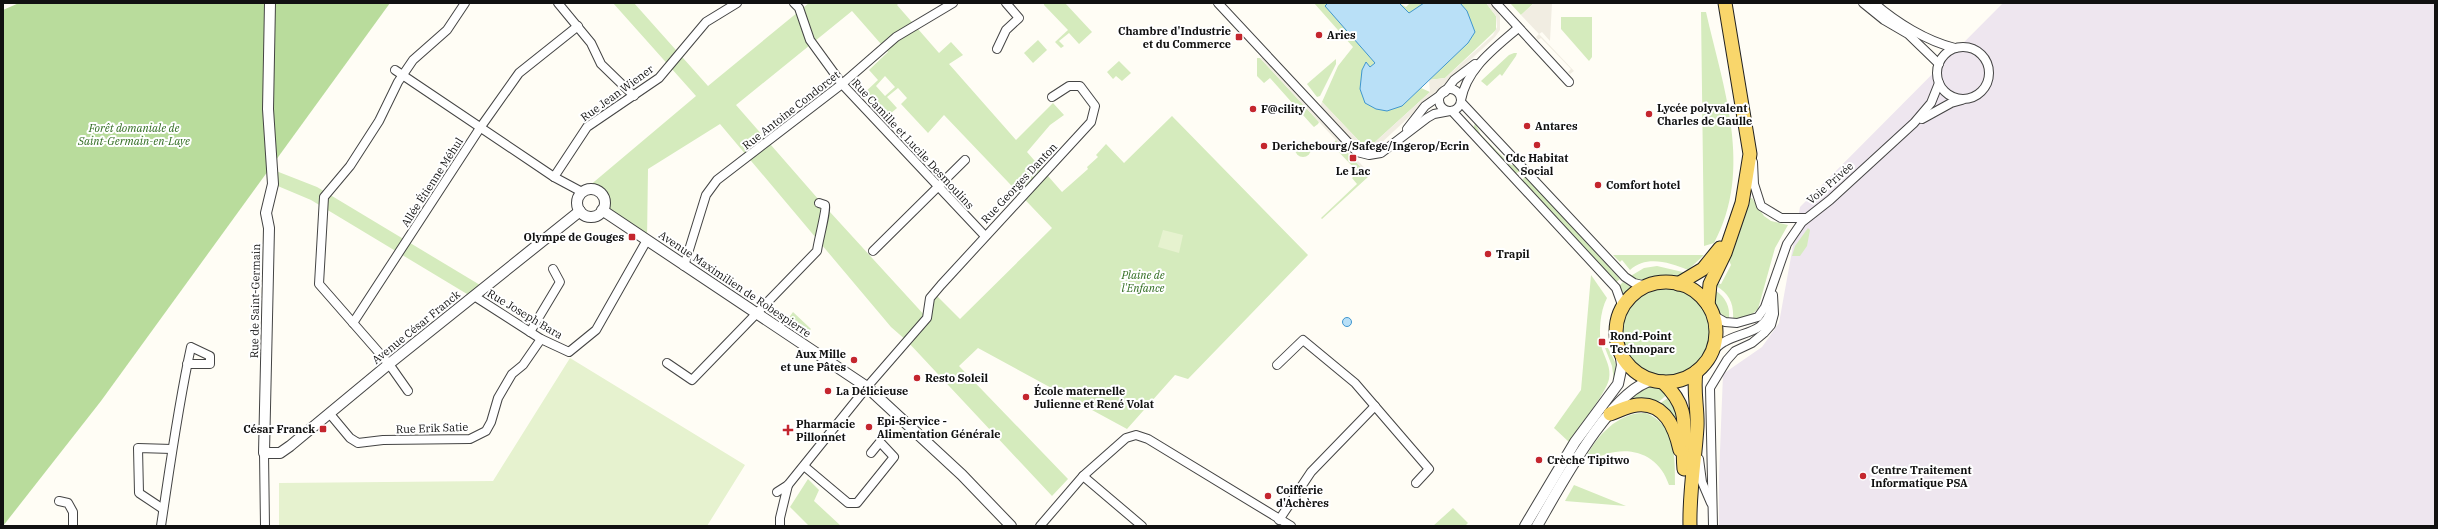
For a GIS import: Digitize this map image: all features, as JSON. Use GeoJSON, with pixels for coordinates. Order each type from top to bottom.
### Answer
{"type":"FeatureCollection","features":[{"type":"Feature","properties":{"kind":"main road"},"geometry":{"type":"LineString","coordinates":[[1658,381],[1683,379],[1696,372],[1710,355],[1716,335],[1710,310],[1710,284],[1738,215],[1746,185],[1750,154],[1725,3]]}},
{"type":"Feature","properties":{"kind":"main road"},"geometry":{"type":"LineString","coordinates":[[1678,284],[1703,269],[1714,258],[1738,215]]}},
{"type":"Feature","properties":{"kind":"main road"},"geometry":{"type":"LineString","coordinates":[[1684,466],[1685,432],[1682,412],[1675,393],[1658,381],[1634,370],[1620,352],[1616,329],[1621,311],[1631,296],[1647,286],[1659,283],[1678,284],[1695,292],[1710,310]]}},
{"type":"Feature","properties":{"kind":"main road"},"geometry":{"type":"LineString","coordinates":[[1690,526],[1696,434],[1696,372]]}},
{"type":"Feature","properties":{"kind":"main road"},"geometry":{"type":"LineString","coordinates":[[1610,414],[1637,405],[1655,408],[1668,418],[1675,429],[1684,466],[1690,508]]}},
{"type":"Feature","properties":{"kind":"street","name":"Rue de Saint-Germain"},"geometry":{"type":"LineString","coordinates":[[264,526],[264,453],[269,228],[266,213],[273,184],[269,131],[268,77],[270,3]]}},
{"type":"Feature","properties":{"kind":"street"},"geometry":{"type":"LineString","coordinates":[[408,392],[389,364],[319,284],[324,197],[350,166],[379,121],[403,75],[413,60],[447,30],[465,3]]}},
{"type":"Feature","properties":{"kind":"street"},"geometry":{"type":"LineString","coordinates":[[558,3],[591,43],[601,64],[634,96]]}},
{"type":"Feature","properties":{"kind":"street","name":"Rue Jean Wiener"},"geometry":{"type":"LineString","coordinates":[[554,177],[587,127],[659,78],[706,22],[737,3]]}},
{"type":"Feature","properties":{"kind":"street","name":"Rue Camille et Lucile Desmoulins"},"geometry":{"type":"LineString","coordinates":[[794,3],[799,8],[810,40],[842,84],[985,236]]}},
{"type":"Feature","properties":{"kind":"street","name":"Rue Antoine Condorcet"},"geometry":{"type":"LineString","coordinates":[[684,266],[706,196],[717,180],[842,84],[896,37],[953,3]]}},
{"type":"Feature","properties":{"kind":"street"},"geometry":{"type":"LineString","coordinates":[[997,49],[1006,30],[1019,18],[1006,3]]}},
{"type":"Feature","properties":{"kind":"street"},"geometry":{"type":"LineString","coordinates":[[1218,3],[1357,152],[1370,155],[1381,153],[1405,133],[1434,114],[1451,111],[1458,108],[1468,79],[1484,58]]}},
{"type":"Feature","properties":{"kind":"street"},"geometry":{"type":"LineString","coordinates":[[1496,3],[1569,82]]}},
{"type":"Feature","properties":{"kind":"street"},"geometry":{"type":"LineString","coordinates":[[1864,3],[1884,20],[1908,34],[1939,64]]}},
{"type":"Feature","properties":{"kind":"street"},"geometry":{"type":"LineString","coordinates":[[1874,3],[1886,13],[1936,42],[1955,48]]}},
{"type":"Feature","properties":{"kind":"street","name":"Allée Étienne Méhul"},"geometry":{"type":"LineString","coordinates":[[353,323],[480,128],[519,73],[578,26]]}},
{"type":"Feature","properties":{"kind":"street"},"geometry":{"type":"LineString","coordinates":[[1405,133],[1417,115],[1443,93],[1462,72],[1484,58],[1518,28]]}},
{"type":"Feature","properties":{"kind":"street"},"geometry":{"type":"LineString","coordinates":[[1914,123],[1951,102],[1974,97],[1983,91],[1988,82],[1989,66],[1984,56],[1976,50],[1966,46],[1955,48],[1946,53],[1939,64],[1937,72],[1939,83],[1947,93],[1963,99]]}},
{"type":"Feature","properties":{"kind":"street"},"geometry":{"type":"LineString","coordinates":[[395,70],[554,177],[582,192],[594,190],[601,194],[604,203],[602,210],[591,216],[580,211],[578,199],[582,192]]}},
{"type":"Feature","properties":{"kind":"street"},"geometry":{"type":"LineString","coordinates":[[1914,123],[1931,103],[1939,83]]}},
{"type":"Feature","properties":{"kind":"street","name":"Rue Georges Danton"},"geometry":{"type":"LineString","coordinates":[[867,387],[927,318],[930,298],[985,236],[1091,122],[1094,106],[1080,86],[1068,86],[1052,97]]}},
{"type":"Feature","properties":{"kind":"street"},"geometry":{"type":"LineString","coordinates":[[1443,93],[1454,91],[1461,101],[1625,277],[1634,283],[1647,286]]}},
{"type":"Feature","properties":{"kind":"street"},"geometry":{"type":"LineString","coordinates":[[1443,93],[1441,106],[1451,111],[1616,288],[1621,300],[1621,311]]}},
{"type":"Feature","properties":{"kind":"street","name":"Voie Privée"},"geometry":{"type":"LineString","coordinates":[[1777,273],[1788,244],[1806,218],[1830,200],[1914,123]]}},
{"type":"Feature","properties":{"kind":"street"},"geometry":{"type":"LineString","coordinates":[[1750,154],[1754,163],[1754,184],[1762,206],[1781,218],[1806,218]]}},
{"type":"Feature","properties":{"kind":"street"},"geometry":{"type":"LineString","coordinates":[[872,251],[939,188],[965,160]]}},
{"type":"Feature","properties":{"kind":"street"},"geometry":{"type":"LineString","coordinates":[[667,363],[692,380],[817,251],[821,224],[827,210],[825,205],[819,203]]}},
{"type":"Feature","properties":{"kind":"street","name":"Avenue Maximilien de Robespierre"},"geometry":{"type":"LineString","coordinates":[[602,210],[867,387],[962,475],[1011,526]]}},
{"type":"Feature","properties":{"kind":"street","name":"Avenue César Franck"},"geometry":{"type":"LineString","coordinates":[[264,453],[280,453],[580,211]]}},
{"type":"Feature","properties":{"kind":"street","name":"Rue Joseph Bara"},"geometry":{"type":"LineString","coordinates":[[474,296],[541,339],[569,352],[596,330],[647,240]]}},
{"type":"Feature","properties":{"kind":"street"},"geometry":{"type":"LineString","coordinates":[[530,332],[560,282],[552,269]]}},
{"type":"Feature","properties":{"kind":"street"},"geometry":{"type":"LineString","coordinates":[[1710,310],[1730,323],[1747,322],[1758,316],[1765,308],[1777,273]]}},
{"type":"Feature","properties":{"kind":"street"},"geometry":{"type":"LineString","coordinates":[[1710,355],[1724,341],[1756,330],[1763,325],[1769,315],[1777,273]]}},
{"type":"Feature","properties":{"kind":"street"},"geometry":{"type":"LineString","coordinates":[[1713,526],[1709,417],[1710,388],[1726,360],[1735,351],[1752,343],[1764,334],[1771,325],[1774,314],[1773,295]]}},
{"type":"Feature","properties":{"kind":"street","name":"Rue Erik Satie"},"geometry":{"type":"LineString","coordinates":[[330,414],[350,438],[358,443],[383,440],[470,439],[486,431],[493,418],[498,398],[512,374],[523,364],[541,339]]}},
{"type":"Feature","properties":{"kind":"street"},"geometry":{"type":"LineString","coordinates":[[1277,365],[1303,340],[1355,383],[1429,469],[1416,483]]}},
{"type":"Feature","properties":{"kind":"street"},"geometry":{"type":"LineString","coordinates":[[161,526],[172,449],[187,364],[191,347],[210,356],[210,364],[187,364]]}},
{"type":"Feature","properties":{"kind":"street"},"geometry":{"type":"LineString","coordinates":[[1525,526],[1532,508],[1576,442],[1618,384],[1622,365],[1620,352]]}},
{"type":"Feature","properties":{"kind":"street"},"geometry":{"type":"LineString","coordinates":[[1537,526],[1579,456],[1610,414],[1630,391],[1642,383],[1658,381]]}},
{"type":"Feature","properties":{"kind":"street"},"geometry":{"type":"LineString","coordinates":[[777,492],[788,486],[867,387]]}},
{"type":"Feature","properties":{"kind":"street"},"geometry":{"type":"LineString","coordinates":[[1279,520],[1311,472],[1375,406]]}},
{"type":"Feature","properties":{"kind":"street"},"geometry":{"type":"LineString","coordinates":[[1696,434],[1702,482],[1713,505]]}},
{"type":"Feature","properties":{"kind":"street"},"geometry":{"type":"LineString","coordinates":[[1040,526],[1083,476],[1126,438],[1132,435],[1148,439],[1291,526]]}},
{"type":"Feature","properties":{"kind":"street"},"geometry":{"type":"LineString","coordinates":[[804,466],[848,503],[857,503],[894,457],[880,442],[871,453]]}},
{"type":"Feature","properties":{"kind":"street"},"geometry":{"type":"LineString","coordinates":[[163,509],[139,493],[138,448],[172,449]]}},
{"type":"Feature","properties":{"kind":"street"},"geometry":{"type":"LineString","coordinates":[[1083,476],[1142,526]]}},
{"type":"Feature","properties":{"kind":"street"},"geometry":{"type":"LineString","coordinates":[[780,526],[780,518],[788,486]]}},
{"type":"Feature","properties":{"kind":"street"},"geometry":{"type":"LineString","coordinates":[[59,501],[68,504],[73,512],[73,526]]}},
{"type":"Feature","properties":{"kind":"street"},"geometry":{"type":"LineString","coordinates":[[1532,508],[1543,515]]}},
{"type":"Feature","properties":{"kind":"shaded area"},"geometry":{"type":"Polygon","coordinates":[[[1486,3],[1491,3],[1500,16],[1500,30],[1495,37],[1379,145],[1366,148],[1355,144],[1320,107],[1322,102],[1360,142],[1375,142],[1430,92],[1429,80],[1445,78],[1493,35],[1497,27],[1496,16],[1486,3]]]}},
{"type":"Feature","properties":{"kind":"shaded area"},"geometry":{"type":"Polygon","coordinates":[[[1534,3],[1552,3],[1550,41],[1542,32],[1539,34],[1521,15],[1534,3]]]}},
{"type":"Feature","properties":{"kind":"shaded area"},"geometry":{"type":"Polygon","coordinates":[[[2003,3],[2435,3],[2435,526],[1719,526],[1719,476],[1723,374],[1762,347],[1779,323],[1800,207],[2003,3]]]}},
{"type":"Feature","properties":{"kind":"shaded area"},"geometry":{"type":"Polygon","coordinates":[[[1539,34],[1574,71],[1570,74],[1568,72],[1571,69],[1541,38],[1538,40],[1536,37],[1539,34]]]}},
{"type":"Feature","properties":{"kind":"shaded area"},"geometry":{"type":"Polygon","coordinates":[[[1260,58],[1263,58],[1371,175],[1369,176],[1260,58]]]}},
{"type":"Feature","properties":{"kind":"green space","name":"Forêt domaniale de Saint-Germain-en-Laye"},"geometry":{"type":"Polygon","coordinates":[[[19,3],[390,3],[101,401],[3,526],[3,10],[19,3]]]}},
{"type":"Feature","properties":{"kind":"green space","name":"Plaine de l'Enfance"},"geometry":{"type":"Polygon","coordinates":[[[613,3],[634,3],[708,86],[809,3],[899,3],[897,5],[939,53],[951,42],[963,55],[949,64],[1016,140],[1053,103],[1064,115],[1050,125],[1027,152],[1062,192],[1088,169],[1087,167],[1098,157],[1096,155],[1106,144],[1124,163],[1172,116],[1308,255],[1188,379],[1175,375],[1127,429],[978,348],[959,366],[1068,479],[1052,496],[907,341],[891,327],[720,124],[648,169],[647,240],[604,207],[603,198],[598,192],[595,190],[586,190],[582,192],[696,96],[613,3]],[[852,11],[736,105],[819,200],[927,318],[934,293],[960,319],[1052,228],[944,115],[928,133],[901,104],[907,98],[898,88],[887,97],[897,108],[884,119],[862,95],[878,80],[869,70],[888,52],[852,11]],[[885,76],[876,86],[885,96],[895,87],[885,76]]]}},
{"type":"Feature","properties":{"kind":"green space"},"geometry":{"type":"Polygon","coordinates":[[[1044,3],[1065,3],[1092,32],[1079,44],[1069,33],[1059,41],[1064,46],[1061,48],[1055,42],[1068,30],[1044,5],[1044,3]]]}},
{"type":"Feature","properties":{"kind":"green space"},"geometry":{"type":"Polygon","coordinates":[[[1314,3],[1328,3],[1325,6],[1376,63],[1370,67],[1402,106],[1421,88],[1430,92],[1375,142],[1360,142],[1322,102],[1338,66],[1353,47],[1314,3]]]}},
{"type":"Feature","properties":{"kind":"green space"},"geometry":{"type":"Polygon","coordinates":[[[1399,3],[1406,7],[1410,3],[1424,3],[1409,14],[1399,3]]]}},
{"type":"Feature","properties":{"kind":"green space"},"geometry":{"type":"Polygon","coordinates":[[[1460,3],[1486,3],[1496,16],[1496,30],[1445,78],[1429,80],[1468,43],[1467,11],[1460,3]]]}},
{"type":"Feature","properties":{"kind":"green space"},"geometry":{"type":"Polygon","coordinates":[[[1510,3],[1534,3],[1521,15],[1510,3]]]}},
{"type":"Feature","properties":{"kind":"green space"},"geometry":{"type":"Polygon","coordinates":[[[1701,12],[1706,12],[1727,99],[1734,158],[1732,187],[1726,215],[1714,243],[1704,246],[1701,12]]]}},
{"type":"Feature","properties":{"kind":"green space"},"geometry":{"type":"Polygon","coordinates":[[[1561,17],[1592,17],[1592,57],[1589,61],[1561,29],[1561,17]]]}},
{"type":"Feature","properties":{"kind":"green space"},"geometry":{"type":"Polygon","coordinates":[[[1038,40],[1047,50],[1033,63],[1024,53],[1038,40]]]}},
{"type":"Feature","properties":{"kind":"green space"},"geometry":{"type":"Polygon","coordinates":[[[1517,53],[1516,56],[1502,76],[1500,74],[1487,86],[1481,81],[1509,55],[1517,53]]]}},
{"type":"Feature","properties":{"kind":"green space"},"geometry":{"type":"Polygon","coordinates":[[[1257,58],[1260,58],[1319,122],[1318,124],[1314,127],[1270,78],[1264,83],[1257,76],[1257,58]]]}},
{"type":"Feature","properties":{"kind":"green space"},"geometry":{"type":"Polygon","coordinates":[[[1336,59],[1336,64],[1320,96],[1317,97],[1307,84],[1336,59]]]}},
{"type":"Feature","properties":{"kind":"green space"},"geometry":{"type":"Polygon","coordinates":[[[1119,61],[1131,73],[1122,81],[1116,76],[1113,79],[1107,72],[1119,61]]]}},
{"type":"Feature","properties":{"kind":"green space"},"geometry":{"type":"Polygon","coordinates":[[[1475,123],[1481,135],[1511,165],[1515,165],[1520,171],[1515,174],[1471,126],[1474,127],[1475,123]]]}},
{"type":"Feature","properties":{"kind":"green space"},"geometry":{"type":"Polygon","coordinates":[[[1336,140],[1369,176],[1322,219],[1321,218],[1357,184],[1352,178],[1358,172],[1332,145],[1336,140]]]}},
{"type":"Feature","properties":{"kind":"green space"},"geometry":{"type":"Polygon","coordinates":[[[1303,141],[1310,146],[1311,149],[1306,156],[1303,157],[1296,152],[1295,149],[1300,142],[1303,141]]]}},
{"type":"Feature","properties":{"kind":"green space"},"geometry":{"type":"Polygon","coordinates":[[[271,169],[317,187],[485,288],[472,297],[311,200],[273,184],[271,169]]]}},
{"type":"Feature","properties":{"kind":"green space"},"geometry":{"type":"Polygon","coordinates":[[[1526,176],[1620,279],[1615,283],[1521,181],[1526,176]]]}},
{"type":"Feature","properties":{"kind":"green space"},"geometry":{"type":"Polygon","coordinates":[[[1752,198],[1764,216],[1771,221],[1788,225],[1775,248],[1758,309],[1749,317],[1733,320],[1732,304],[1725,292],[1716,286],[1716,283],[1721,284],[1731,265],[1727,256],[1749,199],[1752,198]]]}},
{"type":"Feature","properties":{"kind":"green space"},"geometry":{"type":"Polygon","coordinates":[[[1808,228],[1810,230],[1807,246],[1800,256],[1792,256],[1795,246],[1808,228]]]}},
{"type":"Feature","properties":{"kind":"green space"},"geometry":{"type":"Polygon","coordinates":[[[1163,230],[1183,235],[1179,253],[1158,247],[1163,230]]]}},
{"type":"Feature","properties":{"kind":"green space"},"geometry":{"type":"Polygon","coordinates":[[[1613,255],[1704,255],[1688,270],[1658,261],[1650,261],[1636,265],[1630,270],[1622,260],[1620,262],[1613,255]]]}},
{"type":"Feature","properties":{"kind":"green space"},"geometry":{"type":"Polygon","coordinates":[[[1657,266],[1687,273],[1675,277],[1649,280],[1634,279],[1629,277],[1644,268],[1657,266]]]}},
{"type":"Feature","properties":{"kind":"green space"},"geometry":{"type":"Polygon","coordinates":[[[1591,275],[1607,298],[1601,316],[1600,337],[1602,349],[1609,368],[1609,379],[1603,393],[1569,442],[1554,428],[1581,390],[1591,275]]]}},
{"type":"Feature","properties":{"kind":"green space"},"geometry":{"type":"Polygon","coordinates":[[[1623,282],[1631,287],[1623,294],[1619,286],[1623,282]]]}},
{"type":"Feature","properties":{"kind":"green space"},"geometry":{"type":"Polygon","coordinates":[[[1666,288],[1683,292],[1697,301],[1706,315],[1710,332],[1706,349],[1697,363],[1683,372],[1666,376],[1649,372],[1635,363],[1626,349],[1622,332],[1626,315],[1635,301],[1649,292],[1666,288]]]}},
{"type":"Feature","properties":{"kind":"green space"},"geometry":{"type":"Polygon","coordinates":[[[1715,290],[1722,296],[1728,306],[1729,319],[1716,307],[1715,290]]]}},
{"type":"Feature","properties":{"kind":"green space"},"geometry":{"type":"Polygon","coordinates":[[[793,312],[811,329],[805,335],[786,322],[793,312]]]}},
{"type":"Feature","properties":{"kind":"green space"},"geometry":{"type":"Polygon","coordinates":[[[1605,348],[1608,348],[1616,364],[1614,381],[1612,366],[1605,348]]]}},
{"type":"Feature","properties":{"kind":"green space"},"geometry":{"type":"Polygon","coordinates":[[[570,358],[745,465],[707,526],[279,526],[279,483],[493,481],[570,358]]]}},
{"type":"Feature","properties":{"kind":"green space"},"geometry":{"type":"Polygon","coordinates":[[[1653,386],[1669,393],[1656,404],[1630,402],[1627,398],[1637,389],[1653,386]]]}},
{"type":"Feature","properties":{"kind":"green space"},"geometry":{"type":"Polygon","coordinates":[[[1671,396],[1680,426],[1659,404],[1671,396]]]}},
{"type":"Feature","properties":{"kind":"green space"},"geometry":{"type":"Polygon","coordinates":[[[1636,413],[1646,413],[1656,418],[1663,425],[1672,443],[1675,464],[1675,485],[1669,485],[1656,463],[1646,456],[1636,452],[1612,452],[1589,462],[1586,457],[1596,441],[1618,420],[1636,413]]]}},
{"type":"Feature","properties":{"kind":"green space"},"geometry":{"type":"Polygon","coordinates":[[[808,479],[819,490],[814,501],[841,526],[809,526],[790,507],[808,479]]]}},
{"type":"Feature","properties":{"kind":"green space"},"geometry":{"type":"Polygon","coordinates":[[[1574,485],[1626,506],[1565,501],[1574,485]]]}},
{"type":"Feature","properties":{"kind":"green space"},"geometry":{"type":"Polygon","coordinates":[[[1453,508],[1468,523],[1465,526],[1433,526],[1453,508]]]}},
{"type":"Feature","properties":{"kind":"water"},"geometry":{"type":"Polygon","coordinates":[[[1328,3],[1399,3],[1409,13],[1424,3],[1460,3],[1467,11],[1475,32],[1468,43],[1402,106],[1387,111],[1376,109],[1365,103],[1360,89],[1362,70],[1366,62],[1370,67],[1375,63],[1325,6],[1328,3]]]}},
{"type":"Feature","properties":{"kind":"water"},"geometry":{"type":"Polygon","coordinates":[[[1345,318],[1349,318],[1351,322],[1349,326],[1345,326],[1343,324],[1343,320],[1345,318]]]}},
{"type":"Feature","properties":{"kind":"place","name":"Aries"},"geometry":{"type":"Point","coordinates":[1319,35]}},
{"type":"Feature","properties":{"kind":"place","name":"Chambre d'Industrie et du Commerce"},"geometry":{"type":"Point","coordinates":[1239,37]}},
{"type":"Feature","properties":{"kind":"place","name":"F@cility"},"geometry":{"type":"Point","coordinates":[1253,109]}},
{"type":"Feature","properties":{"kind":"place","name":"Lycée polyvalent Charles de Gaulle"},"geometry":{"type":"Point","coordinates":[1649,114]}},
{"type":"Feature","properties":{"kind":"place","name":"Antares"},"geometry":{"type":"Point","coordinates":[1527,126]}},
{"type":"Feature","properties":{"kind":"place","name":"Cdc Habitat Social"},"geometry":{"type":"Point","coordinates":[1537,145]}},
{"type":"Feature","properties":{"kind":"place","name":"Derichebourg/Safege/Ingerop/Ecrin"},"geometry":{"type":"Point","coordinates":[1264,146]}},
{"type":"Feature","properties":{"kind":"place","name":"Le Lac"},"geometry":{"type":"Point","coordinates":[1353,158]}},
{"type":"Feature","properties":{"kind":"place","name":"Comfort hotel"},"geometry":{"type":"Point","coordinates":[1598,185]}},
{"type":"Feature","properties":{"kind":"place","name":"Olympe de Gouges"},"geometry":{"type":"Point","coordinates":[632,237]}},
{"type":"Feature","properties":{"kind":"place","name":"Trapil"},"geometry":{"type":"Point","coordinates":[1488,254]}},
{"type":"Feature","properties":{"kind":"place","name":"Rond-Point Technoparc"},"geometry":{"type":"Point","coordinates":[1602,342]}},
{"type":"Feature","properties":{"kind":"place","name":"Aux Mille et une Pâtes"},"geometry":{"type":"Point","coordinates":[854,360]}},
{"type":"Feature","properties":{"kind":"place","name":"Resto Soleil"},"geometry":{"type":"Point","coordinates":[917,378]}},
{"type":"Feature","properties":{"kind":"place","name":"La Délicieuse"},"geometry":{"type":"Point","coordinates":[828,391]}},
{"type":"Feature","properties":{"kind":"place","name":"École maternelle Julienne et René Volat"},"geometry":{"type":"Point","coordinates":[1026,397]}},
{"type":"Feature","properties":{"kind":"place","name":"Epi-Service - Alimentation Générale"},"geometry":{"type":"Point","coordinates":[869,427]}},
{"type":"Feature","properties":{"kind":"place","name":"César Franck"},"geometry":{"type":"Point","coordinates":[323,429]}},
{"type":"Feature","properties":{"kind":"place","name":"Pharmacie Pillonnet"},"geometry":{"type":"Point","coordinates":[788,430]}},
{"type":"Feature","properties":{"kind":"place","name":"Crèche Tipitwo"},"geometry":{"type":"Point","coordinates":[1539,460]}},
{"type":"Feature","properties":{"kind":"place","name":"Centre Traitement Informatique PSA"},"geometry":{"type":"Point","coordinates":[1863,476]}},
{"type":"Feature","properties":{"kind":"place","name":"Coifferie d'Achères"},"geometry":{"type":"Point","coordinates":[1268,496]}}]}
